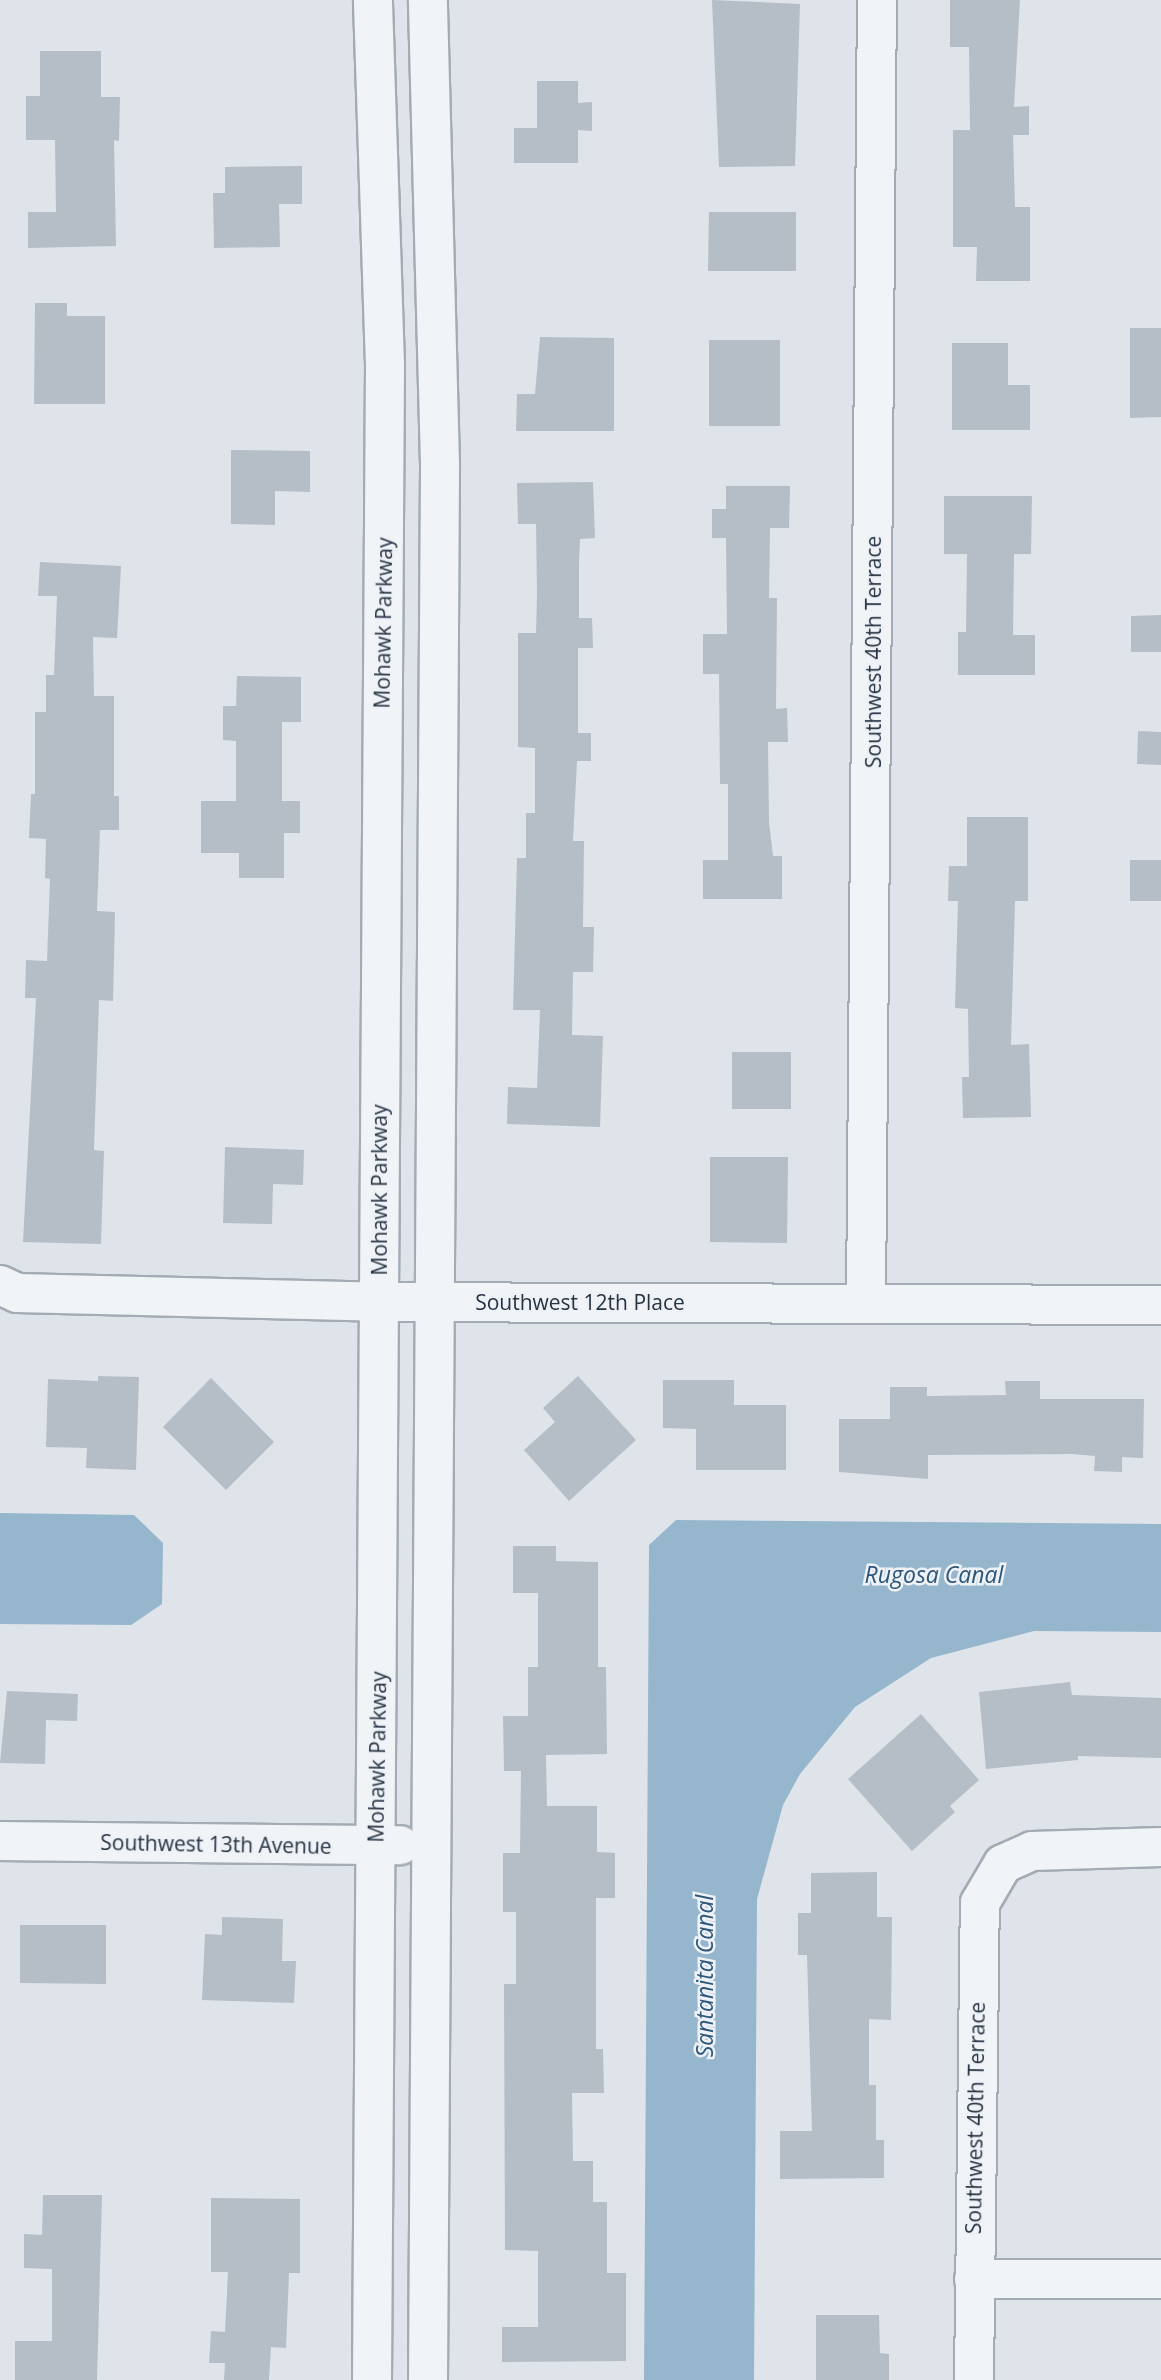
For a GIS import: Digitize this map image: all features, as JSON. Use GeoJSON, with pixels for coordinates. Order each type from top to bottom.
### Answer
{"type":"FeatureCollection","features":[{"type":"Feature","properties":{"kind":"street","name":"Mohawk Parkway"},"geometry":{"type":"LineString","coordinates":[[372,2380],[385,365],[373,0]]}},
{"type":"Feature","properties":{"kind":"street"},"geometry":{"type":"LineString","coordinates":[[428,2380],[440,464],[429,0]]}},
{"type":"Feature","properties":{"kind":"street","name":"Southwest 40th Terrace"},"geometry":{"type":"LineString","coordinates":[[866,1304],[877,0]]}},
{"type":"Feature","properties":{"kind":"street","name":"Southwest 12th Place"},"geometry":{"type":"LineString","coordinates":[[0,1286],[17,1293],[434,1302],[1161,1305]]}},
{"type":"Feature","properties":{"kind":"street","name":"Southwest 13th Avenue"},"geometry":{"type":"LineString","coordinates":[[0,1841],[431,1845]]}},
{"type":"Feature","properties":{"kind":"street","name":"Southwest 40th Terrace"},"geometry":{"type":"LineString","coordinates":[[974,2380],[977,1919],[985,1887],[1003,1864],[1047,1847],[1161,1847]]}},
{"type":"Feature","properties":{"kind":"street"},"geometry":{"type":"LineString","coordinates":[[974,2279],[1161,2279]]}},
{"type":"Feature","properties":{"kind":"water"},"geometry":{"type":"Polygon","coordinates":[[[0,1513],[134,1515],[163,1543],[162,1604],[131,1625],[0,1624],[0,1513]]]}},
{"type":"Feature","properties":{"kind":"water"},"geometry":{"type":"Polygon","coordinates":[[[676,1520],[1161,1524],[1161,1632],[1034,1631],[931,1658],[855,1707],[800,1774],[783,1805],[757,1899],[754,2380],[644,2380],[649,1545],[676,1520]]]}},
{"type":"Feature","properties":{"kind":"building"},"geometry":{"type":"Polygon","coordinates":[[[712,0],[800,4],[795,166],[719,167],[712,0]]]}},
{"type":"Feature","properties":{"kind":"building"},"geometry":{"type":"Polygon","coordinates":[[[950,0],[1020,0],[1014,107],[1029,106],[1029,135],[1013,135],[1015,207],[1030,207],[1030,281],[976,281],[977,247],[953,247],[953,130],[970,130],[969,47],[950,47],[950,0]]]}},
{"type":"Feature","properties":{"kind":"building"},"geometry":{"type":"Polygon","coordinates":[[[40,51],[101,51],[101,97],[120,97],[119,141],[114,140],[116,246],[28,248],[28,212],[56,212],[55,140],[26,140],[26,96],[40,96],[40,51]]]}},
{"type":"Feature","properties":{"kind":"building"},"geometry":{"type":"Polygon","coordinates":[[[537,81],[578,81],[578,103],[592,102],[592,131],[578,130],[578,163],[514,163],[514,128],[537,128],[537,81]]]}},
{"type":"Feature","properties":{"kind":"building"},"geometry":{"type":"Polygon","coordinates":[[[302,166],[302,204],[279,204],[280,247],[214,248],[213,193],[225,193],[225,167],[302,166]]]}},
{"type":"Feature","properties":{"kind":"building"},"geometry":{"type":"Polygon","coordinates":[[[709,212],[796,212],[796,271],[708,271],[709,212]]]}},
{"type":"Feature","properties":{"kind":"building"},"geometry":{"type":"Polygon","coordinates":[[[35,303],[67,303],[67,316],[105,316],[105,404],[34,404],[35,303]]]}},
{"type":"Feature","properties":{"kind":"building"},"geometry":{"type":"Polygon","coordinates":[[[1130,328],[1161,328],[1161,417],[1130,418],[1130,328]]]}},
{"type":"Feature","properties":{"kind":"building"},"geometry":{"type":"Polygon","coordinates":[[[540,337],[614,338],[614,431],[516,431],[517,394],[535,394],[540,337]]]}},
{"type":"Feature","properties":{"kind":"building"},"geometry":{"type":"Polygon","coordinates":[[[709,340],[780,340],[780,426],[709,426],[709,340]]]}},
{"type":"Feature","properties":{"kind":"building"},"geometry":{"type":"Polygon","coordinates":[[[952,343],[1008,343],[1008,385],[1030,385],[1030,430],[952,430],[952,343]]]}},
{"type":"Feature","properties":{"kind":"building"},"geometry":{"type":"Polygon","coordinates":[[[231,450],[310,451],[310,492],[275,491],[275,525],[231,524],[231,450]]]}},
{"type":"Feature","properties":{"kind":"building"},"geometry":{"type":"Polygon","coordinates":[[[593,482],[595,538],[580,539],[579,618],[592,618],[593,648],[578,648],[578,733],[591,733],[591,761],[577,761],[573,841],[584,841],[583,927],[594,927],[593,972],[573,972],[572,1035],[603,1036],[600,1127],[507,1124],[508,1087],[537,1088],[540,1010],[513,1010],[517,858],[526,858],[526,813],[535,813],[535,748],[518,747],[518,633],[536,633],[537,595],[536,524],[518,524],[517,483],[593,482]]]}},
{"type":"Feature","properties":{"kind":"building"},"geometry":{"type":"Polygon","coordinates":[[[726,486],[790,486],[789,528],[770,528],[769,598],[777,598],[776,709],[787,708],[788,742],[768,742],[769,822],[773,856],[782,856],[782,899],[703,899],[703,860],[728,860],[728,784],[720,784],[719,674],[703,674],[703,634],[727,634],[726,538],[712,538],[712,509],[726,509],[726,486]]]}},
{"type":"Feature","properties":{"kind":"building"},"geometry":{"type":"Polygon","coordinates":[[[944,496],[1032,496],[1031,554],[1014,554],[1013,635],[1035,635],[1035,675],[958,675],[958,632],[966,632],[967,554],[944,554],[944,496]]]}},
{"type":"Feature","properties":{"kind":"building"},"geometry":{"type":"Polygon","coordinates":[[[40,562],[121,566],[117,638],[93,637],[94,696],[114,696],[114,796],[119,796],[119,830],[100,830],[97,911],[115,912],[113,1001],[99,1000],[94,1150],[104,1151],[101,1244],[23,1242],[36,998],[25,998],[26,960],[47,961],[50,879],[45,878],[46,839],[29,838],[31,794],[35,794],[35,712],[46,712],[46,675],[54,675],[57,596],[38,596],[40,562]]]}},
{"type":"Feature","properties":{"kind":"building"},"geometry":{"type":"Polygon","coordinates":[[[1161,615],[1161,652],[1131,652],[1131,616],[1161,615]]]}},
{"type":"Feature","properties":{"kind":"building"},"geometry":{"type":"Polygon","coordinates":[[[237,676],[301,677],[301,722],[282,722],[282,801],[300,801],[300,833],[284,833],[284,878],[239,878],[239,853],[201,853],[201,801],[236,801],[236,741],[223,740],[223,706],[236,706],[237,676]]]}},
{"type":"Feature","properties":{"kind":"building"},"geometry":{"type":"Polygon","coordinates":[[[1138,731],[1161,732],[1161,765],[1137,764],[1138,731]]]}},
{"type":"Feature","properties":{"kind":"building"},"geometry":{"type":"Polygon","coordinates":[[[967,817],[1028,817],[1028,901],[1015,901],[1011,1045],[1029,1044],[1031,1117],[963,1118],[962,1077],[969,1077],[968,1009],[955,1008],[958,901],[948,901],[949,866],[967,866],[967,817]]]}},
{"type":"Feature","properties":{"kind":"building"},"geometry":{"type":"Polygon","coordinates":[[[1130,860],[1161,860],[1161,901],[1130,901],[1130,860]]]}},
{"type":"Feature","properties":{"kind":"building"},"geometry":{"type":"Polygon","coordinates":[[[732,1052],[791,1052],[791,1109],[732,1109],[732,1052]]]}},
{"type":"Feature","properties":{"kind":"building"},"geometry":{"type":"Polygon","coordinates":[[[225,1147],[304,1150],[303,1185],[273,1184],[272,1224],[223,1223],[225,1147]]]}},
{"type":"Feature","properties":{"kind":"building"},"geometry":{"type":"Polygon","coordinates":[[[710,1157],[788,1157],[787,1243],[710,1242],[710,1157]]]}},
{"type":"Feature","properties":{"kind":"building"},"geometry":{"type":"Polygon","coordinates":[[[98,1376],[139,1377],[136,1470],[86,1468],[87,1448],[46,1447],[48,1379],[98,1381],[98,1376]]]}},
{"type":"Feature","properties":{"kind":"building"},"geometry":{"type":"Polygon","coordinates":[[[578,1376],[636,1440],[569,1501],[524,1450],[555,1422],[543,1408],[578,1376]]]}},
{"type":"Feature","properties":{"kind":"building"},"geometry":{"type":"Polygon","coordinates":[[[211,1378],[274,1442],[226,1490],[163,1427],[211,1378]]]}},
{"type":"Feature","properties":{"kind":"building"},"geometry":{"type":"Polygon","coordinates":[[[663,1380],[734,1380],[734,1405],[786,1405],[786,1470],[696,1470],[696,1429],[663,1428],[663,1380]]]}},
{"type":"Feature","properties":{"kind":"building"},"geometry":{"type":"Polygon","coordinates":[[[1005,1381],[1040,1381],[1040,1399],[1144,1399],[1143,1458],[1122,1457],[1122,1472],[1094,1471],[1095,1456],[1072,1454],[928,1455],[928,1479],[839,1472],[839,1419],[890,1419],[890,1387],[927,1387],[927,1396],[1006,1395],[1005,1381]]]}},
{"type":"Feature","properties":{"kind":"building"},"geometry":{"type":"Polygon","coordinates":[[[513,1546],[556,1546],[556,1561],[598,1562],[598,1667],[606,1667],[607,1754],[546,1755],[547,1806],[597,1806],[597,1852],[615,1853],[615,1898],[596,1898],[596,2049],[603,2049],[604,2093],[572,2093],[573,2161],[593,2161],[593,2202],[607,2202],[607,2273],[626,2273],[626,2361],[502,2362],[502,2327],[538,2327],[538,2251],[505,2250],[504,1984],[516,1984],[516,1912],[503,1912],[503,1853],[520,1853],[521,1771],[504,1771],[503,1716],[528,1716],[528,1667],[538,1667],[538,1593],[513,1593],[513,1546]]]}},
{"type":"Feature","properties":{"kind":"building"},"geometry":{"type":"Polygon","coordinates":[[[1070,1682],[1072,1695],[1161,1698],[1161,1758],[1078,1756],[1078,1760],[986,1769],[979,1692],[1070,1682]]]}},
{"type":"Feature","properties":{"kind":"building"},"geometry":{"type":"Polygon","coordinates":[[[7,1691],[78,1694],[77,1721],[46,1720],[45,1764],[0,1763],[7,1691]]]}},
{"type":"Feature","properties":{"kind":"building"},"geometry":{"type":"Polygon","coordinates":[[[921,1714],[979,1780],[950,1806],[955,1812],[912,1851],[848,1779],[921,1714]]]}},
{"type":"Feature","properties":{"kind":"building"},"geometry":{"type":"Polygon","coordinates":[[[877,1872],[877,1917],[892,1917],[891,2020],[869,2019],[869,2085],[876,2085],[876,2140],[884,2140],[884,2178],[780,2179],[780,2131],[812,2131],[807,1955],[798,1955],[798,1913],[811,1913],[811,1873],[877,1872]]]}},
{"type":"Feature","properties":{"kind":"building"},"geometry":{"type":"Polygon","coordinates":[[[222,1917],[283,1919],[282,1961],[296,1961],[294,2003],[202,2000],[205,1934],[222,1935],[222,1917]]]}},
{"type":"Feature","properties":{"kind":"building"},"geometry":{"type":"Polygon","coordinates":[[[20,1925],[106,1925],[106,1984],[20,1983],[20,1925]]]}},
{"type":"Feature","properties":{"kind":"building"},"geometry":{"type":"Polygon","coordinates":[[[43,2195],[102,2195],[97,2380],[15,2380],[15,2341],[52,2341],[52,2269],[24,2268],[24,2234],[42,2235],[43,2195]]]}},
{"type":"Feature","properties":{"kind":"building"},"geometry":{"type":"Polygon","coordinates":[[[211,2198],[300,2199],[300,2273],[289,2273],[286,2348],[271,2347],[269,2380],[224,2380],[225,2363],[209,2363],[211,2331],[225,2332],[228,2272],[211,2272],[211,2198]]]}},
{"type":"Feature","properties":{"kind":"building"},"geometry":{"type":"Polygon","coordinates":[[[816,2315],[879,2315],[880,2353],[889,2354],[889,2380],[816,2380],[816,2315]]]}},
{"type":"Feature","properties":{"kind":"water label","name":"Rugosa Canal"},"geometry":{"type":"Point","coordinates":[934,1574]}},
{"type":"Feature","properties":{"kind":"water label","name":"Santanita Canal"},"geometry":{"type":"Point","coordinates":[704,1976]}}]}
